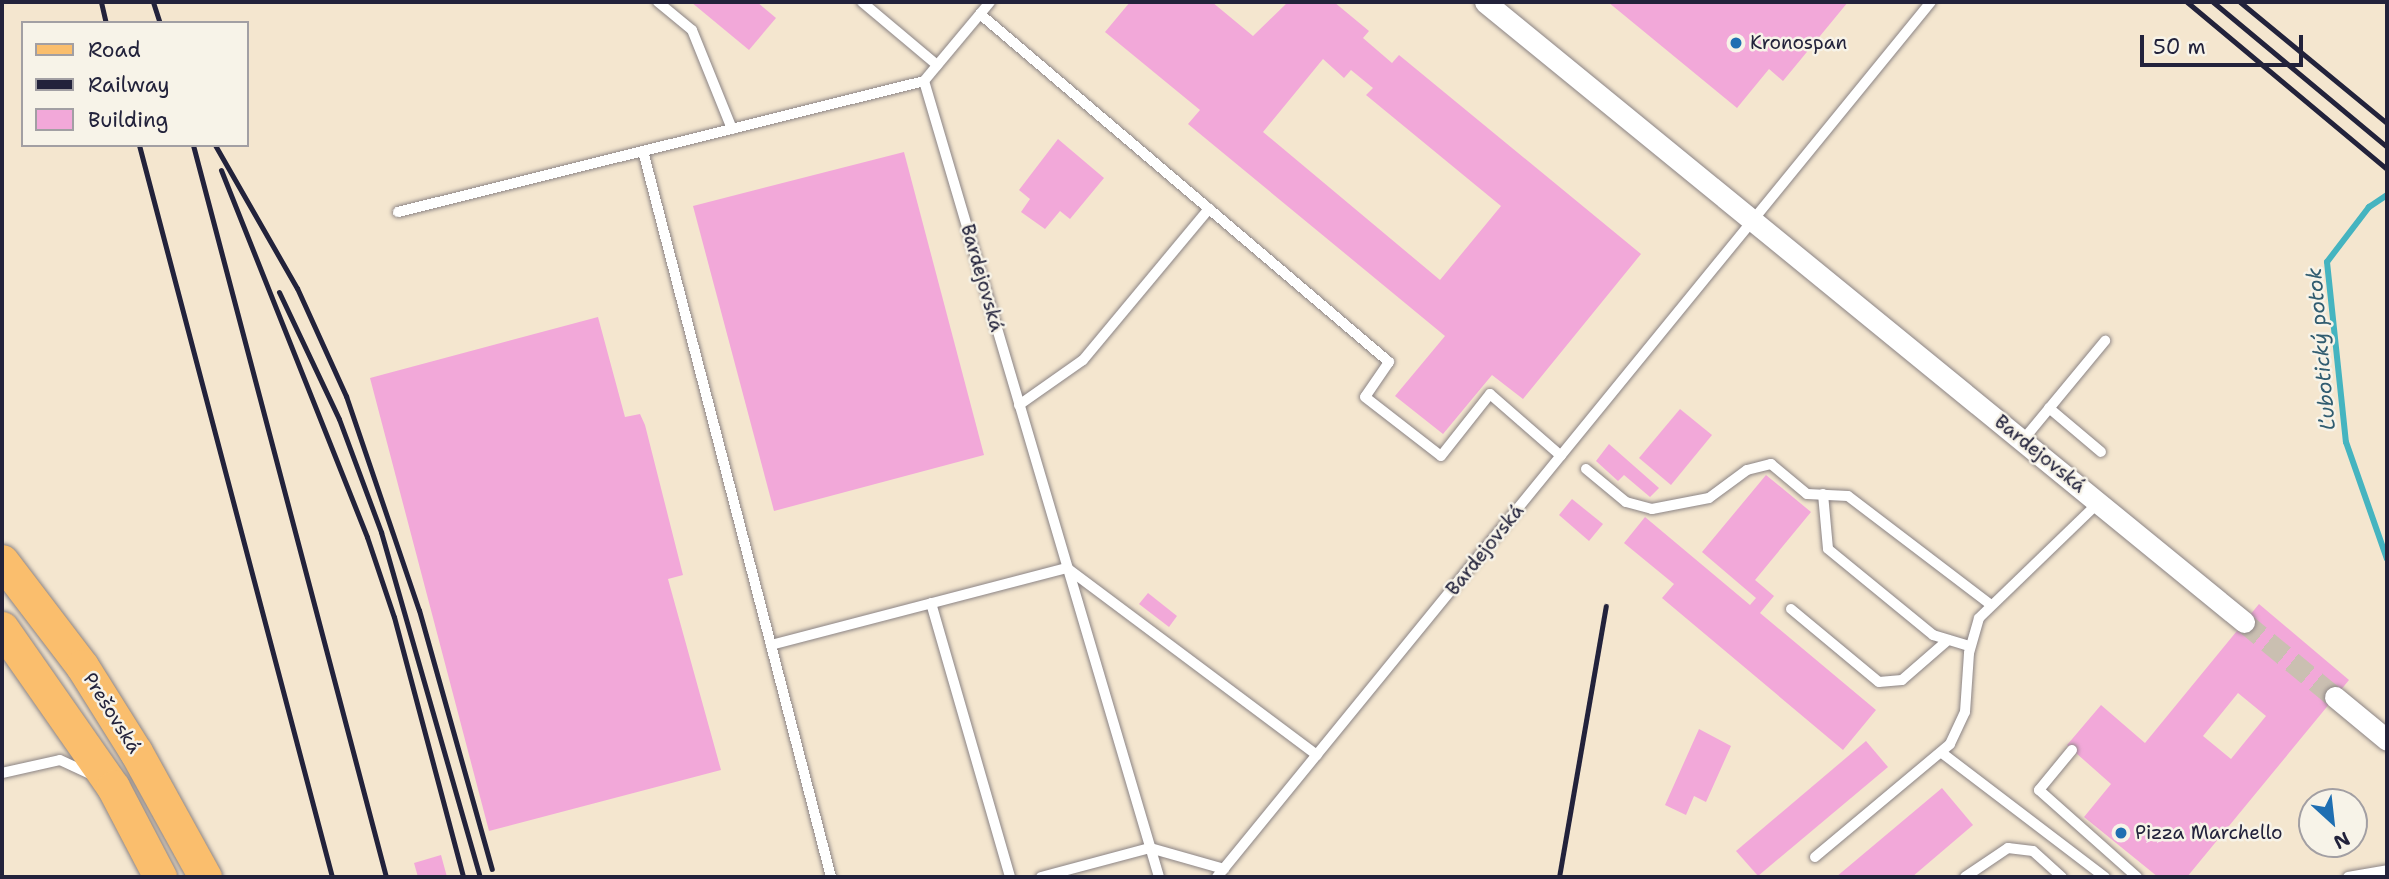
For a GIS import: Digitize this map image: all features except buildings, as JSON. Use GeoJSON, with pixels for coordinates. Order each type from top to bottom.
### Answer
{"type":"FeatureCollection","features":[{"type":"Feature","properties":{"kind":"main road","name":"Prešovská"},"geometry":{"type":"LineString","coordinates":[[2,561],[82,666],[136,752],[205,877]]}},
{"type":"Feature","properties":{"kind":"main road","name":"Prešovská"},"geometry":{"type":"LineString","coordinates":[[2,628],[113,787],[160,877]]}},
{"type":"Feature","properties":{"kind":"street","name":"Bardejovská"},"geometry":{"type":"LineString","coordinates":[[1485,2],[2244,622]]}},
{"type":"Feature","properties":{"kind":"street"},"geometry":{"type":"LineString","coordinates":[[2335,697],[2387,740]]}},
{"type":"Feature","properties":{"kind":"lane"},"geometry":{"type":"LineString","coordinates":[[658,2],[692,30],[732,128]]}},
{"type":"Feature","properties":{"kind":"lane"},"geometry":{"type":"LineString","coordinates":[[862,2],[937,65]]}},
{"type":"Feature","properties":{"kind":"lane"},"geometry":{"type":"LineString","coordinates":[[398,212],[924,81],[990,2]]}},
{"type":"Feature","properties":{"kind":"lane","name":"Bardejovská"},"geometry":{"type":"LineString","coordinates":[[1221,873],[1931,2]]}},
{"type":"Feature","properties":{"kind":"lane"},"geometry":{"type":"LineString","coordinates":[[980,14],[1389,362],[1365,397],[1441,456],[1490,394],[1561,456]]}},
{"type":"Feature","properties":{"kind":"lane","name":"Bardejovská"},"geometry":{"type":"LineString","coordinates":[[924,81],[1159,877]]}},
{"type":"Feature","properties":{"kind":"lane"},"geometry":{"type":"LineString","coordinates":[[643,151],[831,877]]}},
{"type":"Feature","properties":{"kind":"lane"},"geometry":{"type":"LineString","coordinates":[[1019,405],[1083,360],[1209,209]]}},
{"type":"Feature","properties":{"kind":"lane"},"geometry":{"type":"LineString","coordinates":[[2023,440],[2105,341]]}},
{"type":"Feature","properties":{"kind":"lane"},"geometry":{"type":"LineString","coordinates":[[2049,408],[2101,452]]}},
{"type":"Feature","properties":{"kind":"lane"},"geometry":{"type":"LineString","coordinates":[[1586,469],[1626,502],[1652,509],[1709,498],[1747,470],[1771,464],[1807,494],[1848,496],[1990,604]]}},
{"type":"Feature","properties":{"kind":"lane"},"geometry":{"type":"LineString","coordinates":[[1822,494],[1822,524],[1828,549],[1933,635],[1970,646]]}},
{"type":"Feature","properties":{"kind":"lane","name":"Bardejovská"},"geometry":{"type":"LineString","coordinates":[[1815,857],[1942,753],[1965,712],[1972,633],[1990,604],[2099,502]]}},
{"type":"Feature","properties":{"kind":"lane"},"geometry":{"type":"LineString","coordinates":[[771,645],[1067,568],[1317,755]]}},
{"type":"Feature","properties":{"kind":"lane"},"geometry":{"type":"LineString","coordinates":[[931,603],[1010,877]]}},
{"type":"Feature","properties":{"kind":"lane"},"geometry":{"type":"LineString","coordinates":[[1791,609],[1879,682],[1902,680],[1948,639]]}},
{"type":"Feature","properties":{"kind":"lane"},"geometry":{"type":"LineString","coordinates":[[2072,750],[2039,790],[2137,877]]}},
{"type":"Feature","properties":{"kind":"lane"},"geometry":{"type":"LineString","coordinates":[[1942,753],[2101,876]]}},
{"type":"Feature","properties":{"kind":"lane"},"geometry":{"type":"LineString","coordinates":[[2,773],[61,760],[113,787]]}},
{"type":"Feature","properties":{"kind":"lane"},"geometry":{"type":"LineString","coordinates":[[1041,877],[1150,848],[1221,873]]}},
{"type":"Feature","properties":{"kind":"lane"},"geometry":{"type":"LineString","coordinates":[[1965,877],[2008,848],[2033,851],[2062,877]]}},
{"type":"Feature","properties":{"kind":"lane"},"geometry":{"type":"LineString","coordinates":[[2348,877],[2387,874]]}},
{"type":"Feature","properties":{"kind":"waterway","name":"Ľubotický potok"},"geometry":{"type":"LineString","coordinates":[[2387,195],[2369,207],[2327,262],[2346,442],[2387,559]]}},
{"type":"Feature","properties":{"kind":"tunnel"},"geometry":{"type":"LineString","coordinates":[[2244,622],[2335,697]]}},
{"type":"Feature","properties":{"kind":"railway"},"geometry":{"type":"LineString","coordinates":[[101,2],[106,21]]}},
{"type":"Feature","properties":{"kind":"railway"},"geometry":{"type":"LineString","coordinates":[[153,2],[159,21]]}},
{"type":"Feature","properties":{"kind":"railway"},"geometry":{"type":"LineString","coordinates":[[2187,2],[2387,169]]}},
{"type":"Feature","properties":{"kind":"railway"},"geometry":{"type":"LineString","coordinates":[[2213,2],[2387,147]]}},
{"type":"Feature","properties":{"kind":"railway"},"geometry":{"type":"LineString","coordinates":[[2240,2],[2387,123]]}},
{"type":"Feature","properties":{"kind":"railway"},"geometry":{"type":"LineString","coordinates":[[140,147],[332,877]]}},
{"type":"Feature","properties":{"kind":"railway"},"geometry":{"type":"LineString","coordinates":[[194,147],[386,877]]}},
{"type":"Feature","properties":{"kind":"railway"},"geometry":{"type":"LineString","coordinates":[[216,147],[297,288],[346,396],[419,610],[492,869]]}},
{"type":"Feature","properties":{"kind":"railway"},"geometry":{"type":"LineString","coordinates":[[221,170],[367,537],[394,617],[463,877]]}},
{"type":"Feature","properties":{"kind":"railway"},"geometry":{"type":"LineString","coordinates":[[279,292],[339,419],[381,532],[480,877]]}},
{"type":"Feature","properties":{"kind":"railway"},"geometry":{"type":"LineString","coordinates":[[1559,877],[1606,606]]}},
{"type":"Feature","properties":{"kind":"place","name":"Kronospan"},"geometry":{"type":"Point","coordinates":[1736,43]}},
{"type":"Feature","properties":{"kind":"place","name":"Pizza Marchello"},"geometry":{"type":"Point","coordinates":[2121,833]}}]}
